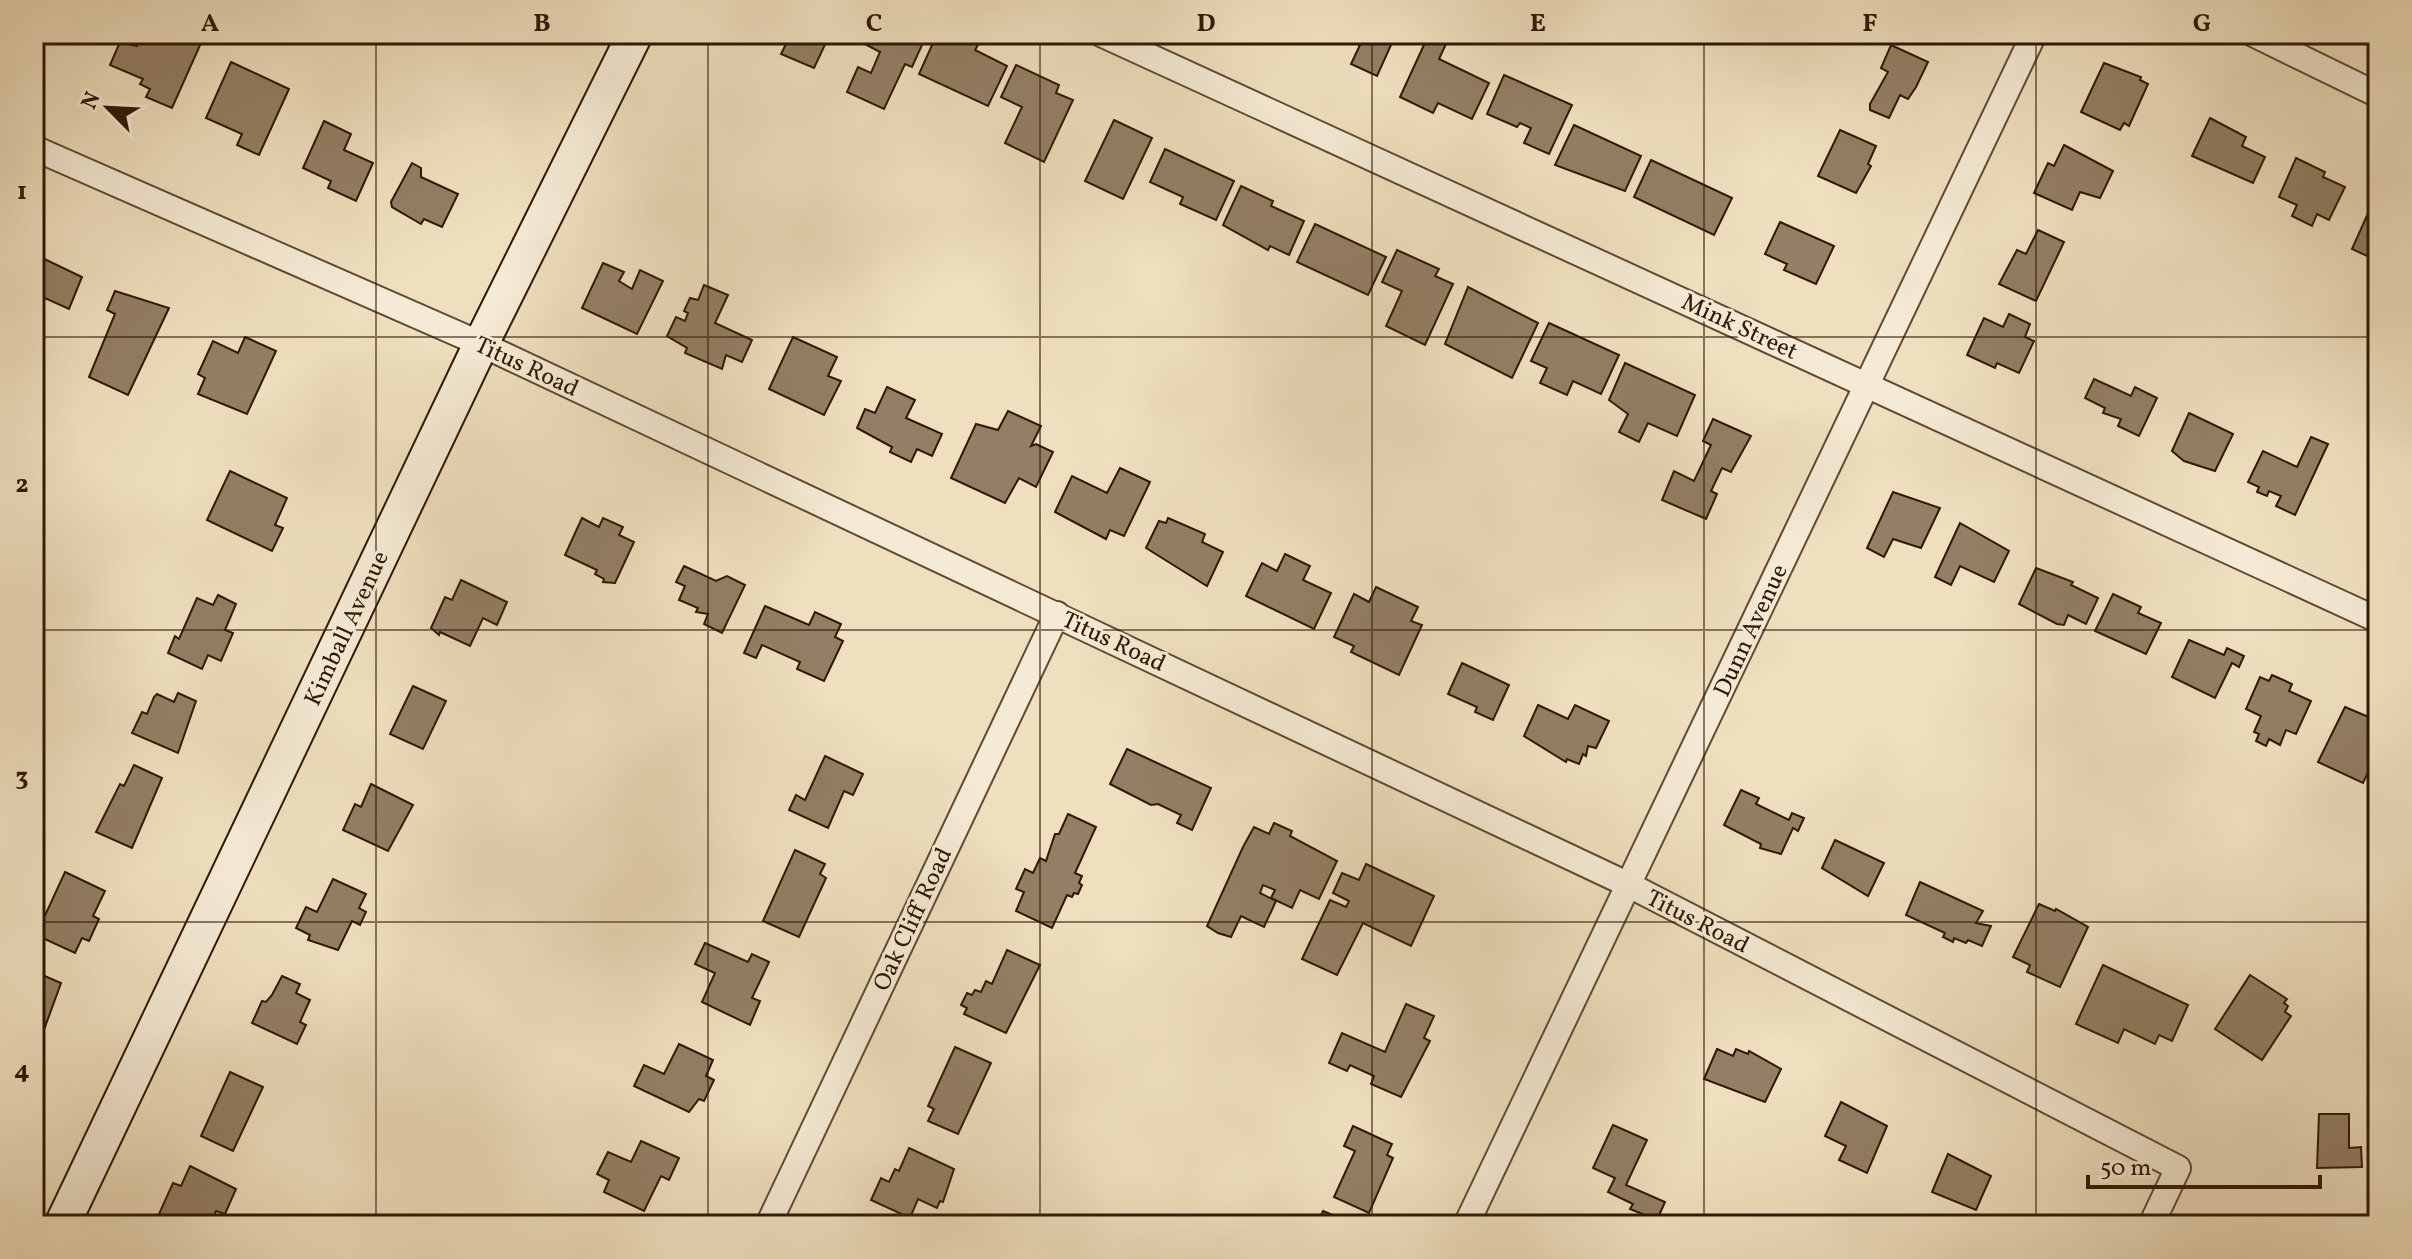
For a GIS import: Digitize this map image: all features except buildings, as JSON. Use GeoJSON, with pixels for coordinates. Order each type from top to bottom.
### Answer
{"type":"FeatureCollection","features":[{"type":"Feature","properties":{"kind":"street","name":"Kimball Avenue"},"geometry":{"type":"LineString","coordinates":[[62,1225],[481,344],[635,34]]}},
{"type":"Feature","properties":{"kind":"street","name":"Mink Street"},"geometry":{"type":"LineString","coordinates":[[1101,34],[2378,620]]}},
{"type":"Feature","properties":{"kind":"street","name":"Dunn Avenue"},"geometry":{"type":"LineString","coordinates":[[1466,1225],[2034,34]]}},
{"type":"Feature","properties":{"kind":"street"},"geometry":{"type":"LineString","coordinates":[[2253,34],[2378,95]]}},
{"type":"Feature","properties":{"kind":"street","name":"Titus Road"},"geometry":{"type":"LineString","coordinates":[[34,148],[481,344],[1629,885],[2178,1168],[2151,1225]]}},
{"type":"Feature","properties":{"kind":"street","name":"Oak Cliff Road"},"geometry":{"type":"LineString","coordinates":[[768,1225],[1057,614]]}}]}
